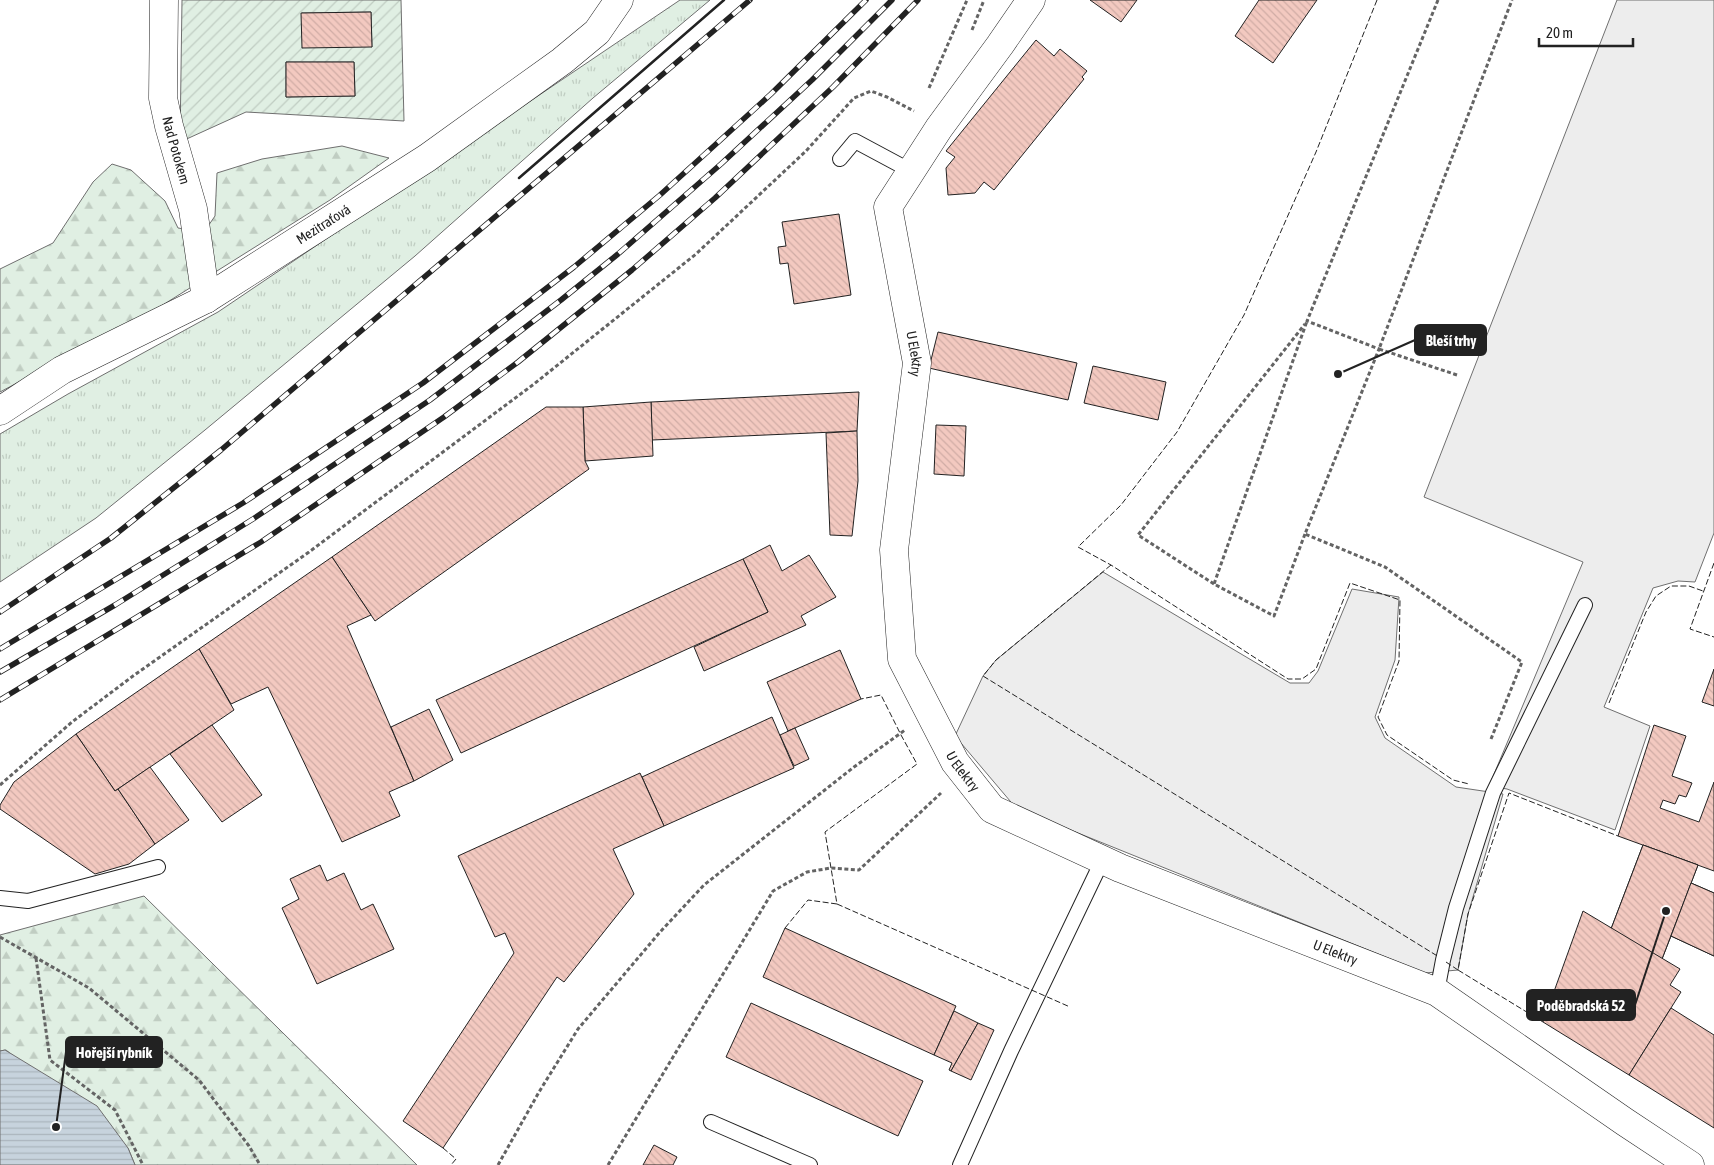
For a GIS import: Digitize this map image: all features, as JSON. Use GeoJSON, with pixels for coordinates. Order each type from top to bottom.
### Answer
{"type":"FeatureCollection","features":[{"type":"Feature","properties":{"kind":"street","name":"Nad Potokem"},"geometry":{"type":"LineString","coordinates":[[164,0],[163,98],[169,126],[193,209],[206,299]]}},
{"type":"Feature","properties":{"kind":"street","name":"Mezitraťová"},"geometry":{"type":"LineString","coordinates":[[0,411],[62,370],[206,299],[427,158],[554,66],[597,32],[619,0]]}},
{"type":"Feature","properties":{"kind":"street","name":"U Elektry"},"geometry":{"type":"LineString","coordinates":[[1031,0],[939,128],[888,207],[917,363],[894,550],[902,659],[955,762],[992,809],[1120,868],[1437,992],[1690,1165]]}},
{"type":"Feature","properties":{"kind":"lane"},"geometry":{"type":"LineString","coordinates":[[840,159],[855,141],[911,171]]}},
{"type":"Feature","properties":{"kind":"lane"},"geometry":{"type":"LineString","coordinates":[[1437,992],[1456,908],[1493,793],[1585,606]]}},
{"type":"Feature","properties":{"kind":"lane"},"geometry":{"type":"LineString","coordinates":[[960,1165],[1015,1043],[1103,859]]}},
{"type":"Feature","properties":{"kind":"lane"},"geometry":{"type":"LineString","coordinates":[[0,898],[28,901],[158,867]]}},
{"type":"Feature","properties":{"kind":"lane"},"geometry":{"type":"LineString","coordinates":[[711,1122],[810,1165]]}},
{"type":"Feature","properties":{"kind":"path"},"geometry":{"type":"LineString","coordinates":[[926,95],[967,0]]}},
{"type":"Feature","properties":{"kind":"path"},"geometry":{"type":"LineString","coordinates":[[1214,584],[1307,321],[1438,0]]}},
{"type":"Feature","properties":{"kind":"path"},"geometry":{"type":"LineString","coordinates":[[1307,321],[1138,535],[1214,584],[1274,616],[1379,349],[1512,0]]}},
{"type":"Feature","properties":{"kind":"path"},"geometry":{"type":"LineString","coordinates":[[0,785],[72,722],[133,676],[309,552],[534,384],[696,254],[806,151],[854,98],[871,91],[918,113],[939,128]]}},
{"type":"Feature","properties":{"kind":"path"},"geometry":{"type":"LineString","coordinates":[[1307,321],[1379,349],[1458,375]]}},
{"type":"Feature","properties":{"kind":"path"},"geometry":{"type":"LineString","coordinates":[[1305,534],[1386,567],[1522,662],[1490,742]]}},
{"type":"Feature","properties":{"kind":"path"},"geometry":{"type":"LineString","coordinates":[[498,1165],[539,1092],[578,1030],[660,932],[704,884],[854,767],[900,735]]}},
{"type":"Feature","properties":{"kind":"path"},"geometry":{"type":"LineString","coordinates":[[608,1165],[773,891],[807,872],[831,868],[859,870],[963,772]]}},
{"type":"Feature","properties":{"kind":"path"},"geometry":{"type":"LineString","coordinates":[[0,937],[89,988],[198,1080],[250,1146],[260,1165]]}},
{"type":"Feature","properties":{"kind":"path"},"geometry":{"type":"LineString","coordinates":[[36,958],[50,1060],[115,1110],[143,1165]]}},
{"type":"Feature","properties":{"kind":"green space"},"geometry":{"type":"Polygon","coordinates":[[[182,0],[401,0],[404,121],[246,112],[180,142],[182,0]],[[371,12],[302,13],[372,47],[371,12]],[[286,62],[286,97],[355,96],[354,62],[286,62]]]}},
{"type":"Feature","properties":{"kind":"green space"},"geometry":{"type":"Polygon","coordinates":[[[680,0],[710,0],[593,98],[415,256],[205,430],[96,518],[0,582],[0,434],[68,394],[218,312],[680,0]]]}},
{"type":"Feature","properties":{"kind":"green space"},"geometry":{"type":"Polygon","coordinates":[[[342,146],[389,158],[330,200],[158,308],[0,392],[0,269],[53,243],[93,182],[112,164],[131,170],[165,201],[178,228],[204,232],[215,216],[217,173],[262,159],[342,146]]]}},
{"type":"Feature","properties":{"kind":"green space"},"geometry":{"type":"Polygon","coordinates":[[[144,896],[417,1165],[135,1165],[128,1148],[6,1050],[0,1051],[0,935],[144,896]]]}},
{"type":"Feature","properties":{"kind":"shaded area"},"geometry":{"type":"Polygon","coordinates":[[[1617,0],[1714,0],[1714,533],[1695,582],[1678,581],[1653,588],[1604,707],[1650,726],[1615,830],[1507,789],[1489,786],[1583,562],[1424,497],[1617,0]]]}},
{"type":"Feature","properties":{"kind":"shaded area"},"geometry":{"type":"Polygon","coordinates":[[[1103,572],[1290,683],[1309,683],[1318,671],[1352,589],[1399,597],[1395,660],[1375,717],[1385,738],[1456,787],[1503,794],[1468,914],[1458,970],[1425,973],[1016,808],[955,736],[983,676],[996,660],[1103,572]]]}},
{"type":"Feature","properties":{"kind":"shaded area"},"geometry":{"type":"Polygon","coordinates":[[[5,1050],[97,1106],[128,1148],[135,1165],[0,1165],[0,1051],[5,1050]]]}},
{"type":"Feature","properties":{"kind":"building"},"geometry":{"type":"Polygon","coordinates":[[[1090,0],[1137,0],[1121,22],[1090,0]]]}},
{"type":"Feature","properties":{"kind":"building"},"geometry":{"type":"Polygon","coordinates":[[[1259,0],[1317,0],[1273,63],[1235,36],[1259,0]]]}},
{"type":"Feature","properties":{"kind":"building"},"geometry":{"type":"Polygon","coordinates":[[[371,12],[372,47],[302,48],[301,13],[371,12]]]}},
{"type":"Feature","properties":{"kind":"building"},"geometry":{"type":"Polygon","coordinates":[[[1036,40],[1054,56],[1060,49],[1087,71],[1082,77],[1084,79],[994,190],[984,182],[975,193],[948,195],[946,168],[955,157],[946,151],[1036,40]]]}},
{"type":"Feature","properties":{"kind":"building"},"geometry":{"type":"Polygon","coordinates":[[[286,62],[354,62],[355,96],[286,97],[286,62]]]}},
{"type":"Feature","properties":{"kind":"building"},"geometry":{"type":"Polygon","coordinates":[[[839,214],[851,295],[794,304],[788,263],[780,264],[778,247],[786,246],[782,222],[839,214]]]}},
{"type":"Feature","properties":{"kind":"building"},"geometry":{"type":"Polygon","coordinates":[[[938,332],[1077,363],[1068,400],[929,368],[938,332]]]}},
{"type":"Feature","properties":{"kind":"building"},"geometry":{"type":"Polygon","coordinates":[[[1093,366],[1166,382],[1158,420],[1084,403],[1093,366]]]}},
{"type":"Feature","properties":{"kind":"building"},"geometry":{"type":"Polygon","coordinates":[[[859,392],[857,431],[652,440],[651,402],[859,392]]]}},
{"type":"Feature","properties":{"kind":"building"},"geometry":{"type":"Polygon","coordinates":[[[651,402],[653,456],[585,461],[583,407],[651,402]]]}},
{"type":"Feature","properties":{"kind":"building"},"geometry":{"type":"Polygon","coordinates":[[[546,407],[583,407],[585,461],[589,469],[375,621],[332,557],[546,407]]]}},
{"type":"Feature","properties":{"kind":"building"},"geometry":{"type":"Polygon","coordinates":[[[936,425],[966,426],[964,476],[934,474],[936,425]]]}},
{"type":"Feature","properties":{"kind":"building"},"geometry":{"type":"Polygon","coordinates":[[[857,431],[858,481],[852,536],[830,535],[826,433],[857,431]]]}},
{"type":"Feature","properties":{"kind":"building"},"geometry":{"type":"Polygon","coordinates":[[[770,545],[782,571],[809,555],[836,597],[801,616],[806,625],[704,671],[694,647],[768,612],[743,559],[770,545]]]}},
{"type":"Feature","properties":{"kind":"building"},"geometry":{"type":"Polygon","coordinates":[[[332,557],[371,615],[347,626],[414,781],[389,792],[400,816],[342,842],[268,687],[231,704],[199,649],[332,557]]]}},
{"type":"Feature","properties":{"kind":"building"},"geometry":{"type":"Polygon","coordinates":[[[743,559],[768,612],[461,753],[436,700],[743,559]]]}},
{"type":"Feature","properties":{"kind":"building"},"geometry":{"type":"Polygon","coordinates":[[[199,649],[234,710],[115,791],[76,734],[199,649]]]}},
{"type":"Feature","properties":{"kind":"building"},"geometry":{"type":"Polygon","coordinates":[[[840,650],[861,699],[788,731],[767,682],[840,650]]]}},
{"type":"Feature","properties":{"kind":"building"},"geometry":{"type":"Polygon","coordinates":[[[1714,669],[1714,706],[1702,702],[1714,669]]]}},
{"type":"Feature","properties":{"kind":"building"},"geometry":{"type":"Polygon","coordinates":[[[429,709],[453,760],[414,781],[391,727],[429,709]]]}},
{"type":"Feature","properties":{"kind":"building"},"geometry":{"type":"Polygon","coordinates":[[[772,717],[794,768],[664,826],[642,777],[772,717]]]}},
{"type":"Feature","properties":{"kind":"building"},"geometry":{"type":"Polygon","coordinates":[[[212,725],[262,795],[222,822],[170,754],[212,725]]]}},
{"type":"Feature","properties":{"kind":"building"},"geometry":{"type":"Polygon","coordinates":[[[1654,725],[1686,736],[1672,776],[1692,783],[1686,797],[1679,795],[1675,804],[1663,800],[1660,808],[1699,822],[1714,782],[1714,871],[1618,836],[1654,725]]]}},
{"type":"Feature","properties":{"kind":"building"},"geometry":{"type":"Polygon","coordinates":[[[795,728],[809,759],[794,766],[780,735],[795,728]]]}},
{"type":"Feature","properties":{"kind":"building"},"geometry":{"type":"Polygon","coordinates":[[[76,734],[115,791],[118,789],[155,844],[129,864],[95,874],[0,809],[0,805],[14,782],[76,734]]]}},
{"type":"Feature","properties":{"kind":"building"},"geometry":{"type":"Polygon","coordinates":[[[150,767],[189,820],[155,844],[118,789],[150,767]]]}},
{"type":"Feature","properties":{"kind":"building"},"geometry":{"type":"Polygon","coordinates":[[[640,773],[664,826],[613,849],[634,894],[564,982],[557,977],[443,1148],[403,1121],[514,953],[505,933],[495,937],[458,856],[640,773]]]}},
{"type":"Feature","properties":{"kind":"building"},"geometry":{"type":"Polygon","coordinates":[[[1643,845],[1698,865],[1691,883],[1714,893],[1714,956],[1671,936],[1662,959],[1611,929],[1643,845]]]}},
{"type":"Feature","properties":{"kind":"building"},"geometry":{"type":"Polygon","coordinates":[[[1643,845],[1698,865],[1662,959],[1611,929],[1643,845]]]}},
{"type":"Feature","properties":{"kind":"building"},"geometry":{"type":"Polygon","coordinates":[[[320,865],[327,881],[344,873],[361,910],[373,904],[394,949],[317,984],[282,908],[299,899],[290,879],[320,865]]]}},
{"type":"Feature","properties":{"kind":"building"},"geometry":{"type":"Polygon","coordinates":[[[1691,883],[1714,893],[1714,956],[1671,936],[1691,883]]]}},
{"type":"Feature","properties":{"kind":"building"},"geometry":{"type":"Polygon","coordinates":[[[1583,911],[1680,969],[1670,985],[1681,992],[1629,1075],[1543,1022],[1583,911]]]}},
{"type":"Feature","properties":{"kind":"building"},"geometry":{"type":"Polygon","coordinates":[[[785,928],[956,1006],[934,1055],[763,977],[785,928]]]}},
{"type":"Feature","properties":{"kind":"building"},"geometry":{"type":"Polygon","coordinates":[[[751,1003],[923,1081],[898,1136],[726,1057],[751,1003]]]}},
{"type":"Feature","properties":{"kind":"building"},"geometry":{"type":"Polygon","coordinates":[[[1671,1008],[1714,1035],[1714,1128],[1629,1075],[1671,1008]]]}},
{"type":"Feature","properties":{"kind":"building"},"geometry":{"type":"Polygon","coordinates":[[[954,1011],[978,1023],[951,1071],[949,1070],[952,1063],[934,1055],[954,1011]]]}},
{"type":"Feature","properties":{"kind":"building"},"geometry":{"type":"Polygon","coordinates":[[[978,1023],[994,1030],[971,1080],[951,1071],[978,1023]]]}},
{"type":"Feature","properties":{"kind":"building"},"geometry":{"type":"Polygon","coordinates":[[[654,1145],[677,1157],[673,1165],[643,1165],[654,1145]]]}},
{"type":"Feature","properties":{"kind":"railway"},"geometry":{"type":"LineString","coordinates":[[0,612],[111,538],[221,450],[750,0]]}},
{"type":"Feature","properties":{"kind":"railway"},"geometry":{"type":"LineString","coordinates":[[0,649],[243,503],[423,383],[574,267],[660,195],[771,94],[866,0]]}},
{"type":"Feature","properties":{"kind":"railway"},"geometry":{"type":"LineString","coordinates":[[0,672],[115,605],[253,519],[430,400],[618,254],[721,164],[812,80],[892,0]]}},
{"type":"Feature","properties":{"kind":"railway"},"geometry":{"type":"LineString","coordinates":[[0,700],[261,542],[444,417],[518,362],[632,270],[715,198],[833,87],[918,0]]}},
{"type":"Feature","properties":{"kind":"fence"},"geometry":{"type":"LineString","coordinates":[[1377,0],[1316,152],[1244,315],[1177,432],[1121,505],[1078,547],[1111,565],[1288,679],[1302,679],[1316,669],[1350,583],[1400,600],[1399,661],[1378,717],[1387,735],[1453,780],[1469,784]]}},
{"type":"Feature","properties":{"kind":"fence"},"geometry":{"type":"LineString","coordinates":[[1714,563],[1690,629],[1714,637]]}},
{"type":"Feature","properties":{"kind":"fence"},"geometry":{"type":"LineString","coordinates":[[1111,565],[996,660],[983,676],[1439,957]]}},
{"type":"Feature","properties":{"kind":"fence"},"geometry":{"type":"LineString","coordinates":[[1609,703],[1646,612],[1656,596],[1671,586],[1689,586],[1703,591]]}},
{"type":"Feature","properties":{"kind":"fence"},"geometry":{"type":"LineString","coordinates":[[785,928],[808,900],[837,904],[825,832],[917,764],[881,695],[861,699]]}},
{"type":"Feature","properties":{"kind":"fence"},"geometry":{"type":"LineString","coordinates":[[1543,1022],[1458,970],[1468,914],[1509,793],[1618,836]]}},
{"type":"Feature","properties":{"kind":"fence"},"geometry":{"type":"LineString","coordinates":[[837,904],[1070,1007]]}},
{"type":"Feature","properties":{"kind":"fence"},"geometry":{"type":"LineString","coordinates":[[1446,962],[1458,970]]}},
{"type":"Feature","properties":{"kind":"fence"},"geometry":{"type":"LineString","coordinates":[[443,1148],[456,1159],[451,1165]]}},
{"type":"Feature","properties":{"kind":"wall"},"geometry":{"type":"LineString","coordinates":[[519,178],[724,0]]}},
{"type":"Feature","properties":{"kind":"place","name":"Bleší trhy"},"geometry":{"type":"Point","coordinates":[1338,374]}},
{"type":"Feature","properties":{"kind":"place","name":"Poděbradská 52"},"geometry":{"type":"Point","coordinates":[1666,911]}},
{"type":"Feature","properties":{"kind":"place","name":"Hořejší rybník"},"geometry":{"type":"Point","coordinates":[56,1127]}}]}
